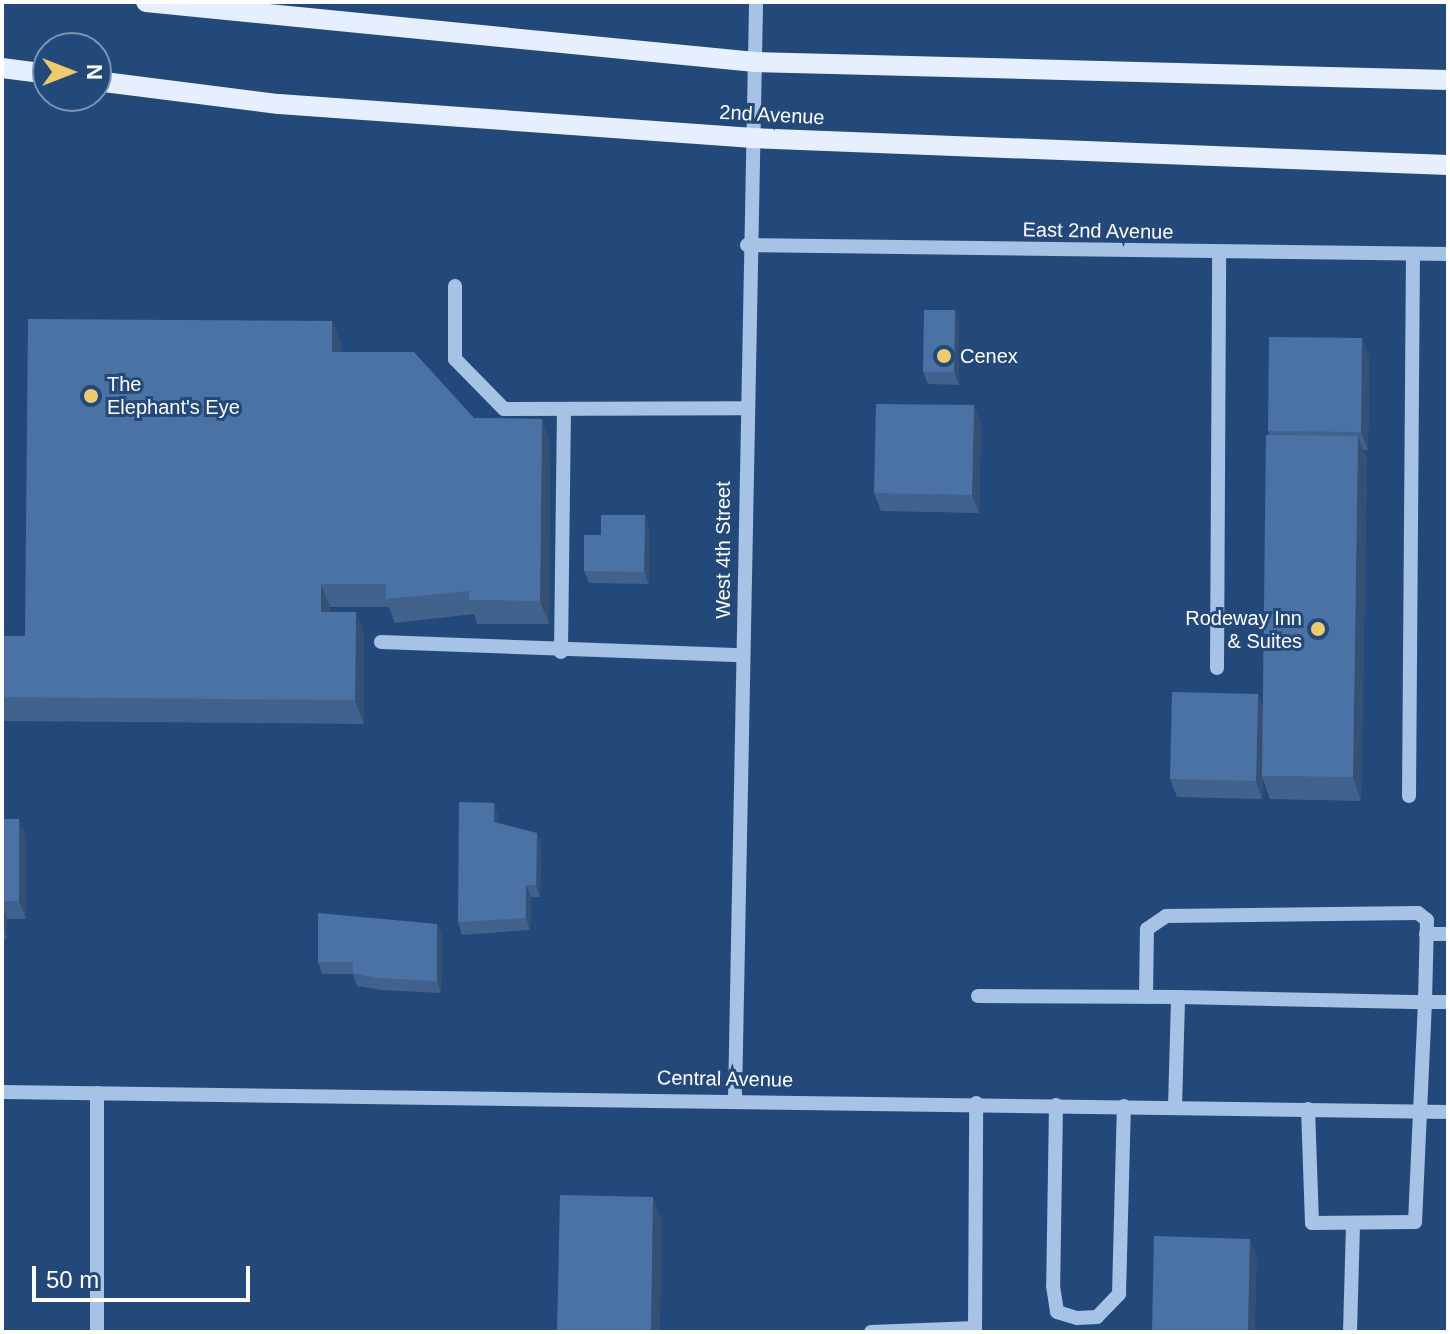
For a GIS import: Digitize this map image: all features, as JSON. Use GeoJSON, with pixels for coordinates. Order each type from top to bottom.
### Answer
{"type":"FeatureCollection","features":[{"type":"Feature","properties":{"kind":"main road"},"geometry":{"type":"LineString","coordinates":[[146,2],[755,62],[1448,80]]}},
{"type":"Feature","properties":{"kind":"main road"},"geometry":{"type":"LineString","coordinates":[[2,68],[32,72]]}},
{"type":"Feature","properties":{"kind":"main road","name":"2nd Avenue"},"geometry":{"type":"LineString","coordinates":[[112,83],[279,104],[750,138],[1448,165]]}},
{"type":"Feature","properties":{"kind":"street","name":"West 4th Street"},"geometry":{"type":"LineString","coordinates":[[735,1099],[743,408],[756,2]]}},
{"type":"Feature","properties":{"kind":"street","name":"East 2nd Avenue"},"geometry":{"type":"LineString","coordinates":[[747,245],[1448,254]]}},
{"type":"Feature","properties":{"kind":"street"},"geometry":{"type":"LineString","coordinates":[[1217,668],[1219,253]]}},
{"type":"Feature","properties":{"kind":"street"},"geometry":{"type":"LineString","coordinates":[[1409,796],[1413,254]]}},
{"type":"Feature","properties":{"kind":"street"},"geometry":{"type":"LineString","coordinates":[[455,286],[455,359],[504,409],[743,408]]}},
{"type":"Feature","properties":{"kind":"street"},"geometry":{"type":"LineString","coordinates":[[561,652],[564,409]]}},
{"type":"Feature","properties":{"kind":"street"},"geometry":{"type":"LineString","coordinates":[[381,642],[561,652],[742,655]]}},
{"type":"Feature","properties":{"kind":"street"},"geometry":{"type":"LineString","coordinates":[[1146,997],[1147,929],[1166,916],[1418,913],[1426,934],[1423,1111],[1415,1222],[1312,1223],[1308,1212],[1308,1109]]}},
{"type":"Feature","properties":{"kind":"street"},"geometry":{"type":"LineString","coordinates":[[1426,934],[1448,934]]}},
{"type":"Feature","properties":{"kind":"street"},"geometry":{"type":"LineString","coordinates":[[978,996],[1448,1002]]}},
{"type":"Feature","properties":{"kind":"street"},"geometry":{"type":"LineString","coordinates":[[1175,1107],[1178,997]]}},
{"type":"Feature","properties":{"kind":"street","name":"Central Avenue"},"geometry":{"type":"LineString","coordinates":[[2,1092],[735,1099],[1448,1112]]}},
{"type":"Feature","properties":{"kind":"street"},"geometry":{"type":"LineString","coordinates":[[97,1093],[97,1332]]}},
{"type":"Feature","properties":{"kind":"street"},"geometry":{"type":"LineString","coordinates":[[871,1332],[975,1330],[976,1103]]}},
{"type":"Feature","properties":{"kind":"street"},"geometry":{"type":"LineString","coordinates":[[1056,1105],[1053,1286],[1057,1312],[1077,1318],[1097,1317],[1119,1294],[1124,1106]]}},
{"type":"Feature","properties":{"kind":"street"},"geometry":{"type":"LineString","coordinates":[[1350,1332],[1353,1225]]}},
{"type":"Feature","properties":{"kind":"building"},"geometry":{"type":"Polygon","coordinates":[[[924,310],[955,310],[954,372],[923,372],[924,310]]]}},
{"type":"Feature","properties":{"kind":"building"},"geometry":{"type":"Polygon","coordinates":[[[28,319],[332,321],[332,352],[414,352],[474,418],[542,419],[540,601],[469,600],[469,591],[386,599],[386,584],[321,584],[321,612],[356,612],[355,700],[2,697],[2,636],[25,636],[28,319]]]}},
{"type":"Feature","properties":{"kind":"building"},"geometry":{"type":"Polygon","coordinates":[[[1269,337],[1362,338],[1361,432],[1268,431],[1269,337]]]}},
{"type":"Feature","properties":{"kind":"building"},"geometry":{"type":"Polygon","coordinates":[[[876,404],[974,405],[972,495],[874,493],[876,404]]]}},
{"type":"Feature","properties":{"kind":"building"},"geometry":{"type":"Polygon","coordinates":[[[1266,435],[1358,436],[1353,777],[1262,776],[1266,435]]]}},
{"type":"Feature","properties":{"kind":"building"},"geometry":{"type":"Polygon","coordinates":[[[601,515],[645,515],[644,572],[584,571],[584,535],[601,535],[601,515]]]}},
{"type":"Feature","properties":{"kind":"building"},"geometry":{"type":"Polygon","coordinates":[[[1172,692],[1258,694],[1256,781],[1170,779],[1172,692]]]}},
{"type":"Feature","properties":{"kind":"building"},"geometry":{"type":"Polygon","coordinates":[[[459,802],[494,803],[494,822],[537,833],[536,885],[526,885],[526,918],[458,922],[459,802]]]}},
{"type":"Feature","properties":{"kind":"building"},"geometry":{"type":"Polygon","coordinates":[[[2,819],[19,819],[19,901],[2,901],[2,819]]]}},
{"type":"Feature","properties":{"kind":"building"},"geometry":{"type":"Polygon","coordinates":[[[318,913],[437,924],[437,981],[377,978],[353,973],[353,962],[318,962],[318,913]]]}},
{"type":"Feature","properties":{"kind":"building"},"geometry":{"type":"Polygon","coordinates":[[[560,1195],[653,1197],[651,1332],[557,1331],[560,1195]]]}},
{"type":"Feature","properties":{"kind":"building"},"geometry":{"type":"Polygon","coordinates":[[[1154,1236],[1250,1239],[1248,1332],[1152,1332],[1154,1236]]]}},
{"type":"Feature","properties":{"kind":"place","name":"Cenex"},"geometry":{"type":"Point","coordinates":[944,356]}},
{"type":"Feature","properties":{"kind":"place","name":"The Elephant's Eye"},"geometry":{"type":"Point","coordinates":[91,396]}},
{"type":"Feature","properties":{"kind":"place","name":"Rodeway Inn & Suites"},"geometry":{"type":"Point","coordinates":[1318,629]}}]}
